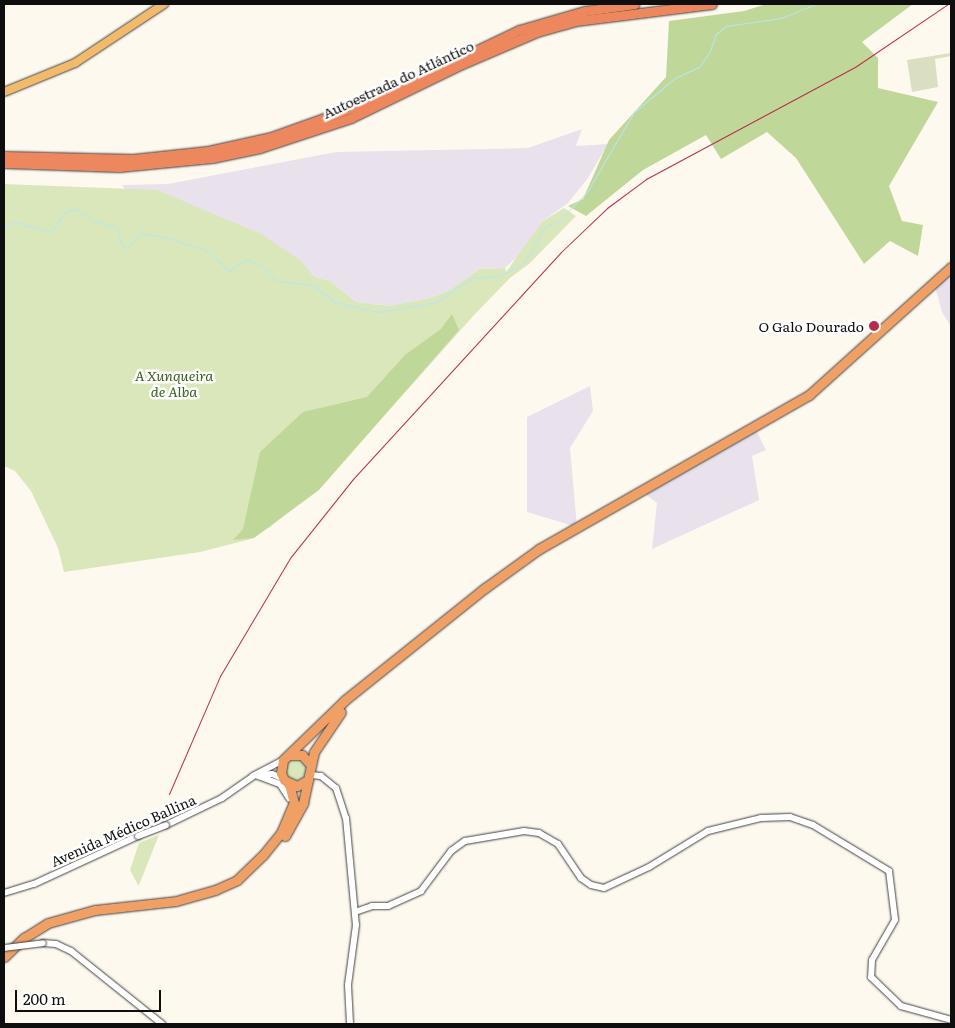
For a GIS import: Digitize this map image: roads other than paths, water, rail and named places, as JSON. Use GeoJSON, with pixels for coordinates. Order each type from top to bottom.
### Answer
{"type":"FeatureCollection","features":[{"type":"Feature","properties":{"kind":"highway","name":"Autoestrada do Atlántico"},"geometry":{"type":"LineString","coordinates":[[4,156],[133,159],[208,151],[262,139],[350,109],[476,47],[528,26],[585,11],[634,4]]}},
{"type":"Feature","properties":{"kind":"highway","name":"Autoestrada do Atlántico"},"geometry":{"type":"LineString","coordinates":[[4,163],[119,168],[212,158],[260,148],[351,118],[462,64],[537,32],[576,21],[712,4]]}},
{"type":"Feature","properties":{"kind":"highway"},"geometry":{"type":"LineString","coordinates":[[237,880],[263,855],[291,813],[294,794],[280,766],[345,700],[370,682],[485,588],[539,549],[809,395],[951,267]]}},
{"type":"Feature","properties":{"kind":"highway"},"geometry":{"type":"LineString","coordinates":[[4,957],[24,938],[48,923],[95,910],[176,901],[216,890],[237,880],[278,846],[295,820],[310,777],[314,752],[335,718],[370,682]]}},
{"type":"Feature","properties":{"kind":"highway"},"geometry":{"type":"LineString","coordinates":[[286,758],[302,755],[311,764]]}},
{"type":"Feature","properties":{"kind":"highway"},"geometry":{"type":"LineString","coordinates":[[286,781],[301,785],[310,777]]}},
{"type":"Feature","properties":{"kind":"main road"},"geometry":{"type":"LineString","coordinates":[[4,88],[81,55],[154,4]]}},
{"type":"Feature","properties":{"kind":"main road"},"geometry":{"type":"LineString","coordinates":[[4,92],[74,63],[164,4]]}},
{"type":"Feature","properties":{"kind":"street","name":"Avenida Médico Ballina"},"geometry":{"type":"LineString","coordinates":[[4,893],[34,884],[166,825],[222,798],[286,758]]}},
{"type":"Feature","properties":{"kind":"street","name":"Avenida Médico Ballina"},"geometry":{"type":"LineString","coordinates":[[248,780],[272,774],[286,781]]}},
{"type":"Feature","properties":{"kind":"street"},"geometry":{"type":"LineString","coordinates":[[258,776],[280,784],[287,792],[291,813]]}},
{"type":"Feature","properties":{"kind":"street"},"geometry":{"type":"LineString","coordinates":[[310,777],[330,782],[343,803],[355,912],[347,999],[350,1024]]}},
{"type":"Feature","properties":{"kind":"street"},"geometry":{"type":"LineString","coordinates":[[355,912],[372,906],[387,906],[421,891],[450,851],[465,841],[524,832],[539,833],[562,848],[581,878],[591,885],[604,888],[649,868],[708,831],[761,818],[790,817],[813,825],[889,871],[895,920],[872,960],[871,977],[901,1006],[951,1020]]}},
{"type":"Feature","properties":{"kind":"street"},"geometry":{"type":"LineString","coordinates":[[4,948],[43,943],[56,944],[71,952],[162,1024]]}},
{"type":"Feature","properties":{"kind":"waterway"},"geometry":{"type":"LineString","coordinates":[[4,226],[15,222],[51,232],[65,212],[75,209],[95,221],[117,228],[122,245],[127,248],[140,233],[165,237],[208,251],[229,271],[245,260],[260,264],[277,281],[313,285],[334,302],[378,312],[436,302],[472,278],[499,276],[521,265],[532,252],[545,227],[559,221],[587,192],[634,112],[675,78],[699,67],[710,51],[716,34],[726,26],[781,18],[815,4]]}},
{"type":"Feature","properties":{"kind":"railway"},"geometry":{"type":"LineString","coordinates":[[169,794],[220,676],[290,558],[353,479],[561,252],[607,208],[646,179],[855,67],[948,4]]}},
{"type":"Feature","properties":{"kind":"place","name":"O Galo Dourado"},"geometry":{"type":"Point","coordinates":[874,326]}},
{"type":"Feature","properties":{"kind":"park label","name":"A Xunqueira de Alba"},"geometry":{"type":"Point","coordinates":[174,384]}}]}
